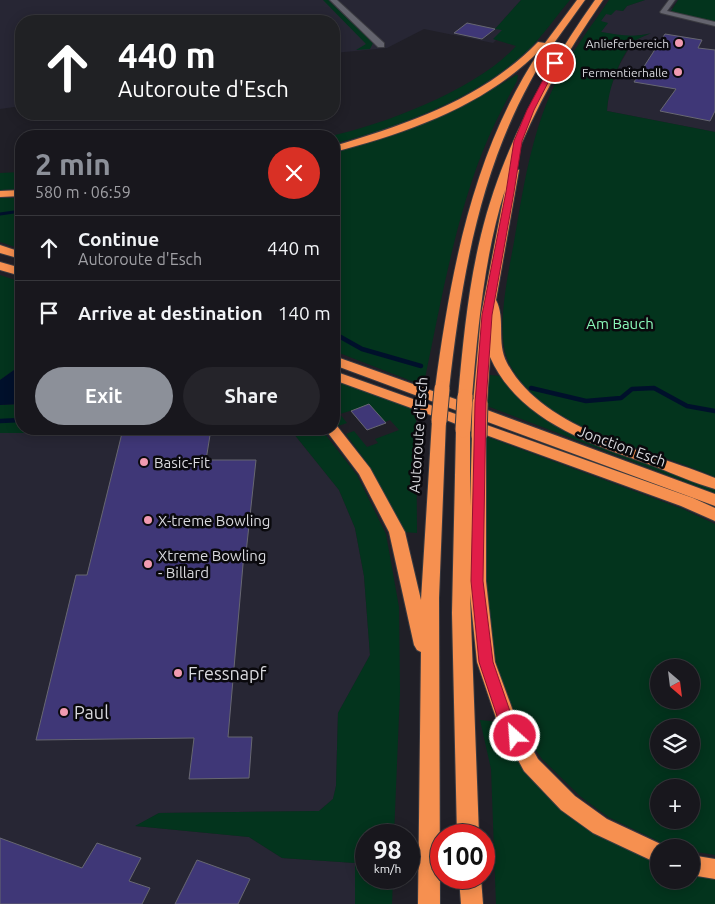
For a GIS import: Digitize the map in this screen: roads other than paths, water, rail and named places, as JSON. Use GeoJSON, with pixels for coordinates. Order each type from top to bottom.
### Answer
{"type":"FeatureCollection","features":[{"type":"Feature","properties":{"kind":"highway"},"geometry":{"type":"LineString","coordinates":[[340,146],[412,124],[482,91],[512,71],[530,56],[566,12],[581,0]]}},
{"type":"Feature","properties":{"kind":"highway","name":"Autoroute d'Esch"},"geometry":{"type":"LineString","coordinates":[[429,904],[430,598],[439,421],[462,256],[492,156],[525,82],[581,0]]}},
{"type":"Feature","properties":{"kind":"highway"},"geometry":{"type":"LineString","coordinates":[[599,0],[555,63],[530,110],[498,193],[487,235],[473,311],[464,397],[471,433],[477,581],[486,662],[507,722],[531,765],[568,803],[600,826],[650,850]]}},
{"type":"Feature","properties":{"kind":"highway"},"geometry":{"type":"LineString","coordinates":[[468,824],[461,613],[471,433],[480,403],[487,315],[518,141]]}},
{"type":"Feature","properties":{"kind":"highway"},"geometry":{"type":"LineString","coordinates":[[0,194],[15,193]]}},
{"type":"Feature","properties":{"kind":"highway"},"geometry":{"type":"LineString","coordinates":[[0,249],[15,254]]}},
{"type":"Feature","properties":{"kind":"highway"},"geometry":{"type":"LineString","coordinates":[[0,266],[15,271]]}},
{"type":"Feature","properties":{"kind":"highway"},"geometry":{"type":"LineString","coordinates":[[490,302],[494,314],[494,348],[502,367],[512,382],[531,401],[551,416],[582,433],[715,484]]}},
{"type":"Feature","properties":{"kind":"highway","name":"Jonction Esch"},"geometry":{"type":"LineString","coordinates":[[340,362],[715,500]]}},
{"type":"Feature","properties":{"kind":"highway"},"geometry":{"type":"LineString","coordinates":[[340,376],[687,502],[715,515]]}},
{"type":"Feature","properties":{"kind":"highway"},"geometry":{"type":"LineString","coordinates":[[337,435],[366,472],[397,532],[429,674]]}},
{"type":"Feature","properties":{"kind":"highway"},"geometry":{"type":"LineString","coordinates":[[700,866],[715,869]]}},
{"type":"Feature","properties":{"kind":"highway"},"geometry":{"type":"LineString","coordinates":[[471,889],[472,904]]}},
{"type":"Feature","properties":{"kind":"street"},"geometry":{"type":"LineString","coordinates":[[333,0],[381,45]]}},
{"type":"Feature","properties":{"kind":"street"},"geometry":{"type":"LineString","coordinates":[[672,0],[663,12],[715,24]]}},
{"type":"Feature","properties":{"kind":"water"},"geometry":{"type":"Polygon","coordinates":[[[15,369],[15,404],[0,405],[0,380],[15,369]]]}},
{"type":"Feature","properties":{"kind":"waterway"},"geometry":{"type":"LineString","coordinates":[[0,214],[15,212]]}},
{"type":"Feature","properties":{"kind":"waterway"},"geometry":{"type":"LineString","coordinates":[[340,337],[362,349],[421,366]]}},
{"type":"Feature","properties":{"kind":"waterway"},"geometry":{"type":"LineString","coordinates":[[531,388],[586,401],[621,398],[632,389],[654,388],[687,406],[715,411]]}},
{"type":"Feature","properties":{"kind":"waterway"},"geometry":{"type":"LineString","coordinates":[[0,421],[15,420]]}},
{"type":"Feature","properties":{"kind":"place","name":"Anlieferbereich"},"geometry":{"type":"Point","coordinates":[679,43]}},
{"type":"Feature","properties":{"kind":"place","name":"Fermentierhalle"},"geometry":{"type":"Point","coordinates":[678,72]}},
{"type":"Feature","properties":{"kind":"place","name":"Basic-Fit"},"geometry":{"type":"Point","coordinates":[144,462]}},
{"type":"Feature","properties":{"kind":"place","name":"X-treme Bowling"},"geometry":{"type":"Point","coordinates":[148,520]}},
{"type":"Feature","properties":{"kind":"place","name":"Xtreme Bowling - Billard"},"geometry":{"type":"Point","coordinates":[148,564]}},
{"type":"Feature","properties":{"kind":"place","name":"Fressnapf"},"geometry":{"type":"Point","coordinates":[178,673]}},
{"type":"Feature","properties":{"kind":"place","name":"Paul"},"geometry":{"type":"Point","coordinates":[64,712]}},
{"type":"Feature","properties":{"kind":"park label","name":"Am Bauch"},"geometry":{"type":"Point","coordinates":[620,323]}}]}
